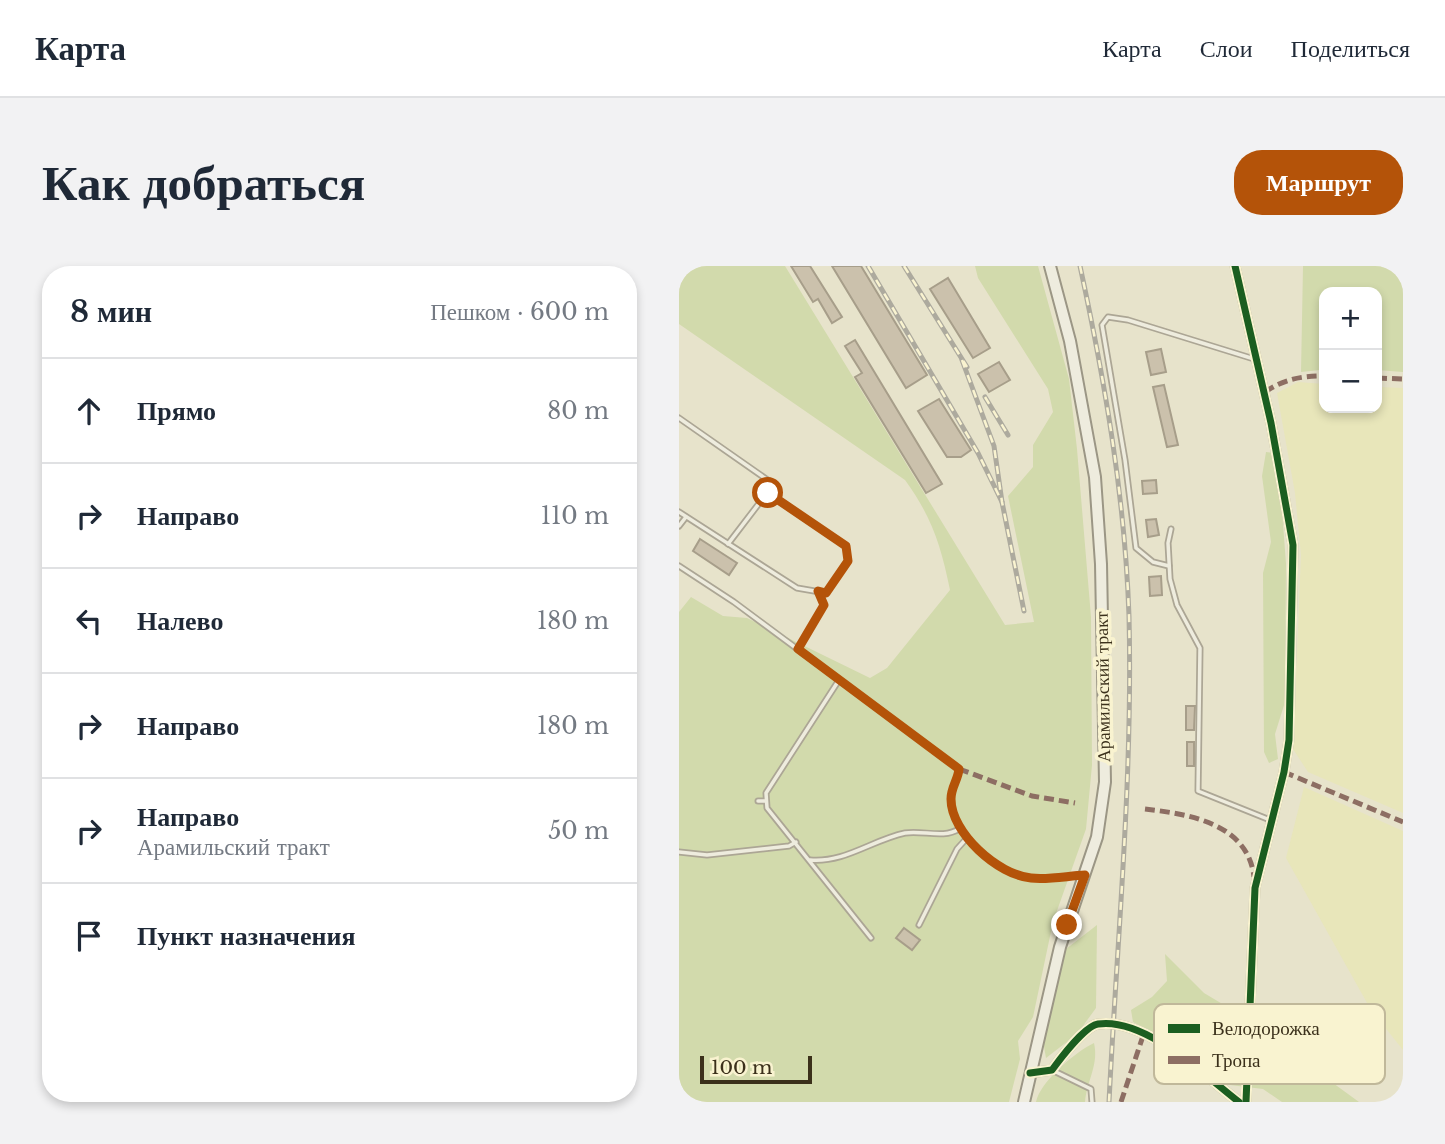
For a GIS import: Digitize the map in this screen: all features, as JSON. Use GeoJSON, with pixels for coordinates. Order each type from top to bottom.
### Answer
{"type":"FeatureCollection","features":[{"type":"Feature","properties":{"kind":"main road","name":"Арамильский тракт"},"geometry":{"type":"LineString","coordinates":[[1024,1102],[1060,947],[1097,837],[1105,782],[1101,564],[1095,477],[1083,403],[1050,266]]}},
{"type":"Feature","properties":{"kind":"street"},"geometry":{"type":"LineString","coordinates":[[1235,266],[1283,480],[1293,544],[1289,740],[1284,772],[1255,888],[1250,1004]]}},
{"type":"Feature","properties":{"kind":"street"},"geometry":{"type":"LineString","coordinates":[[1030,1073],[1052,1070],[1089,1028],[1098,1024],[1127,1027],[1154,1039]]}},
{"type":"Feature","properties":{"kind":"street"},"geometry":{"type":"LineString","coordinates":[[1216,1084],[1239,1102]]}},
{"type":"Feature","properties":{"kind":"street"},"geometry":{"type":"LineString","coordinates":[[1246,1102],[1247,1084]]}},
{"type":"Feature","properties":{"kind":"lane"},"geometry":{"type":"LineString","coordinates":[[1169,566],[1153,562],[1136,548],[1125,460],[1102,325],[1108,317],[1128,320],[1256,360]]}},
{"type":"Feature","properties":{"kind":"lane"},"geometry":{"type":"LineString","coordinates":[[679,418],[772,483],[768,493],[728,544]]}},
{"type":"Feature","properties":{"kind":"lane"},"geometry":{"type":"LineString","coordinates":[[679,512],[797,588],[826,593],[848,561],[846,546],[768,493]]}},
{"type":"Feature","properties":{"kind":"lane"},"geometry":{"type":"LineString","coordinates":[[679,526],[686,517]]}},
{"type":"Feature","properties":{"kind":"lane"},"geometry":{"type":"LineString","coordinates":[[1171,529],[1169,566],[1177,605],[1200,648],[1198,791],[1270,820]]}},
{"type":"Feature","properties":{"kind":"lane"},"geometry":{"type":"LineString","coordinates":[[679,566],[798,649],[959,769],[958,776],[952,783],[951,802],[966,839],[1013,872],[1030,878],[1085,875]]}},
{"type":"Feature","properties":{"kind":"lane"},"geometry":{"type":"LineString","coordinates":[[798,649],[824,605],[818,591]]}},
{"type":"Feature","properties":{"kind":"lane"},"geometry":{"type":"LineString","coordinates":[[839,680],[767,793],[765,801],[767,808],[871,938]]}},
{"type":"Feature","properties":{"kind":"lane"},"geometry":{"type":"LineString","coordinates":[[758,801],[765,801]]}},
{"type":"Feature","properties":{"kind":"lane"},"geometry":{"type":"LineString","coordinates":[[810,860],[828,862],[905,833],[951,834],[960,829]]}},
{"type":"Feature","properties":{"kind":"lane"},"geometry":{"type":"LineString","coordinates":[[919,925],[957,849],[966,839]]}},
{"type":"Feature","properties":{"kind":"lane"},"geometry":{"type":"LineString","coordinates":[[679,852],[708,855],[789,846],[796,842]]}},
{"type":"Feature","properties":{"kind":"lane"},"geometry":{"type":"LineString","coordinates":[[1052,1070],[1091,1089],[1092,1102]]}},
{"type":"Feature","properties":{"kind":"shaded area"},"geometry":{"type":"Polygon","coordinates":[[[1298,382],[1319,384],[1319,413],[1382,413],[1382,387],[1403,388],[1403,813],[1308,772],[1293,749],[1301,555],[1295,493],[1277,393],[1298,382]]]}},
{"type":"Feature","properties":{"kind":"shaded area"},"geometry":{"type":"Polygon","coordinates":[[[1304,787],[1403,831],[1403,1050],[1385,1028],[1385,1004],[1368,1004],[1286,858],[1304,787]]]}},
{"type":"Feature","properties":{"kind":"green space"},"geometry":{"type":"Polygon","coordinates":[[[679,266],[785,266],[1005,625],[1034,622],[1008,496],[1033,467],[1033,445],[1053,412],[1048,389],[978,278],[975,266],[1038,266],[1069,379],[1077,449],[1091,617],[1092,765],[1086,829],[1053,922],[1033,1017],[1018,1041],[1020,1059],[1009,1102],[679,1102],[679,612],[691,597],[723,616],[747,618],[870,678],[887,668],[950,590],[934,532],[905,480],[679,324],[679,266]]]}},
{"type":"Feature","properties":{"kind":"green space"},"geometry":{"type":"Polygon","coordinates":[[[1303,266],[1403,266],[1403,372],[1382,370],[1382,287],[1319,287],[1319,370],[1301,372],[1303,266]]]}},
{"type":"Feature","properties":{"kind":"green space"},"geometry":{"type":"Polygon","coordinates":[[[1266,452],[1273,453],[1280,483],[1286,564],[1285,702],[1275,734],[1278,759],[1269,763],[1264,752],[1263,573],[1271,542],[1262,476],[1266,452]]]}},
{"type":"Feature","properties":{"kind":"green space"},"geometry":{"type":"Polygon","coordinates":[[[1097,925],[1096,1008],[1077,1034],[1046,1058],[1043,1041],[1066,949],[1097,925]]]}},
{"type":"Feature","properties":{"kind":"green space"},"geometry":{"type":"Polygon","coordinates":[[[1165,954],[1204,993],[1222,1004],[1154,1004],[1154,1033],[1133,1022],[1131,1010],[1152,997],[1167,981],[1165,954]]]}},
{"type":"Feature","properties":{"kind":"green space"},"geometry":{"type":"Polygon","coordinates":[[[1094,1043],[1094,1066],[1085,1102],[1036,1102],[1044,1086],[1059,1068],[1094,1043]]]}},
{"type":"Feature","properties":{"kind":"green space"},"geometry":{"type":"Polygon","coordinates":[[[1334,1084],[1359,1102],[1282,1102],[1263,1089],[1230,1085],[1334,1084]]]}},
{"type":"Feature","properties":{"kind":"building"},"geometry":{"type":"Polygon","coordinates":[[[791,266],[810,266],[842,317],[832,323],[818,299],[813,302],[791,266]]]}},
{"type":"Feature","properties":{"kind":"building"},"geometry":{"type":"Polygon","coordinates":[[[832,266],[861,266],[927,375],[906,388],[832,266]]]}},
{"type":"Feature","properties":{"kind":"building"},"geometry":{"type":"Polygon","coordinates":[[[948,278],[990,348],[973,358],[930,289],[948,278]]]}},
{"type":"Feature","properties":{"kind":"building"},"geometry":{"type":"Polygon","coordinates":[[[855,340],[942,484],[926,493],[855,377],[862,373],[845,346],[855,340]]]}},
{"type":"Feature","properties":{"kind":"building"},"geometry":{"type":"Polygon","coordinates":[[[1161,349],[1166,372],[1151,375],[1146,352],[1161,349]]]}},
{"type":"Feature","properties":{"kind":"building"},"geometry":{"type":"Polygon","coordinates":[[[999,362],[1010,380],[989,392],[978,374],[999,362]]]}},
{"type":"Feature","properties":{"kind":"building"},"geometry":{"type":"Polygon","coordinates":[[[1164,385],[1178,445],[1167,447],[1153,387],[1164,385]]]}},
{"type":"Feature","properties":{"kind":"building"},"geometry":{"type":"Polygon","coordinates":[[[939,399],[971,450],[961,457],[947,457],[918,411],[939,399]]]}},
{"type":"Feature","properties":{"kind":"building"},"geometry":{"type":"Polygon","coordinates":[[[1156,480],[1157,493],[1143,494],[1142,481],[1156,480]]]}},
{"type":"Feature","properties":{"kind":"building"},"geometry":{"type":"Polygon","coordinates":[[[1156,519],[1159,535],[1148,537],[1146,520],[1156,519]]]}},
{"type":"Feature","properties":{"kind":"building"},"geometry":{"type":"Polygon","coordinates":[[[700,539],[737,563],[729,575],[693,551],[700,539]]]}},
{"type":"Feature","properties":{"kind":"building"},"geometry":{"type":"Polygon","coordinates":[[[1161,576],[1162,595],[1150,596],[1149,577],[1161,576]]]}},
{"type":"Feature","properties":{"kind":"building"},"geometry":{"type":"Polygon","coordinates":[[[1186,706],[1195,706],[1194,730],[1186,730],[1186,706]]]}},
{"type":"Feature","properties":{"kind":"building"},"geometry":{"type":"Polygon","coordinates":[[[1187,742],[1194,742],[1194,766],[1187,766],[1187,742]]]}},
{"type":"Feature","properties":{"kind":"building"},"geometry":{"type":"Polygon","coordinates":[[[904,928],[920,940],[912,950],[896,938],[904,928]]]}},
{"type":"Feature","properties":{"kind":"railway"},"geometry":{"type":"LineString","coordinates":[[679,276],[686,266]]}},
{"type":"Feature","properties":{"kind":"railway"},"geometry":{"type":"LineString","coordinates":[[868,266],[978,453],[1002,502]]}},
{"type":"Feature","properties":{"kind":"railway"},"geometry":{"type":"LineString","coordinates":[[904,266],[967,367]]}},
{"type":"Feature","properties":{"kind":"railway"},"geometry":{"type":"LineString","coordinates":[[1080,266],[1112,440],[1123,528],[1129,616],[1127,798],[1109,1102]]}},
{"type":"Feature","properties":{"kind":"railway"},"geometry":{"type":"LineString","coordinates":[[962,360],[994,446],[1002,502],[1024,611]]}},
{"type":"Feature","properties":{"kind":"railway"},"geometry":{"type":"LineString","coordinates":[[985,397],[1008,435]]}},
{"type":"Feature","properties":{"kind":"marked path"},"geometry":{"type":"LineString","coordinates":[[1265,392],[1293,379],[1319,376]]}},
{"type":"Feature","properties":{"kind":"marked path"},"geometry":{"type":"LineString","coordinates":[[1382,378],[1403,379]]}},
{"type":"Feature","properties":{"kind":"marked path"},"geometry":{"type":"LineString","coordinates":[[959,769],[1032,796],[1075,803]]}},
{"type":"Feature","properties":{"kind":"marked path"},"geometry":{"type":"LineString","coordinates":[[1284,772],[1403,822]]}},
{"type":"Feature","properties":{"kind":"marked path"},"geometry":{"type":"LineString","coordinates":[[1145,809],[1197,818],[1228,833],[1240,844],[1249,859],[1254,877]]}},
{"type":"Feature","properties":{"kind":"marked path"},"geometry":{"type":"LineString","coordinates":[[1121,1102],[1144,1033]]}},
{"type":"Feature","properties":{"kind":"cycle path"},"geometry":{"type":"LineString","coordinates":[[1235,266],[1271,423],[1293,545],[1289,740],[1284,772],[1255,888],[1250,1004]]}},
{"type":"Feature","properties":{"kind":"cycle path"},"geometry":{"type":"LineString","coordinates":[[1030,1073],[1052,1070],[1086,1030],[1098,1024],[1116,1024],[1154,1038]]}},
{"type":"Feature","properties":{"kind":"cycle path"},"geometry":{"type":"LineString","coordinates":[[1216,1084],[1239,1102]]}},
{"type":"Feature","properties":{"kind":"cycle path"},"geometry":{"type":"LineString","coordinates":[[1246,1102],[1247,1084]]}},
{"type":"Feature","properties":{"kind":"route"},"geometry":{"type":"LineString","coordinates":[[768,493],[846,546],[848,561],[826,593],[818,591],[824,605],[798,649],[959,769],[958,776],[952,783],[951,802],[960,829],[966,839],[979,850],[1013,872],[1030,878],[1085,875],[1067,925]]}}]}
